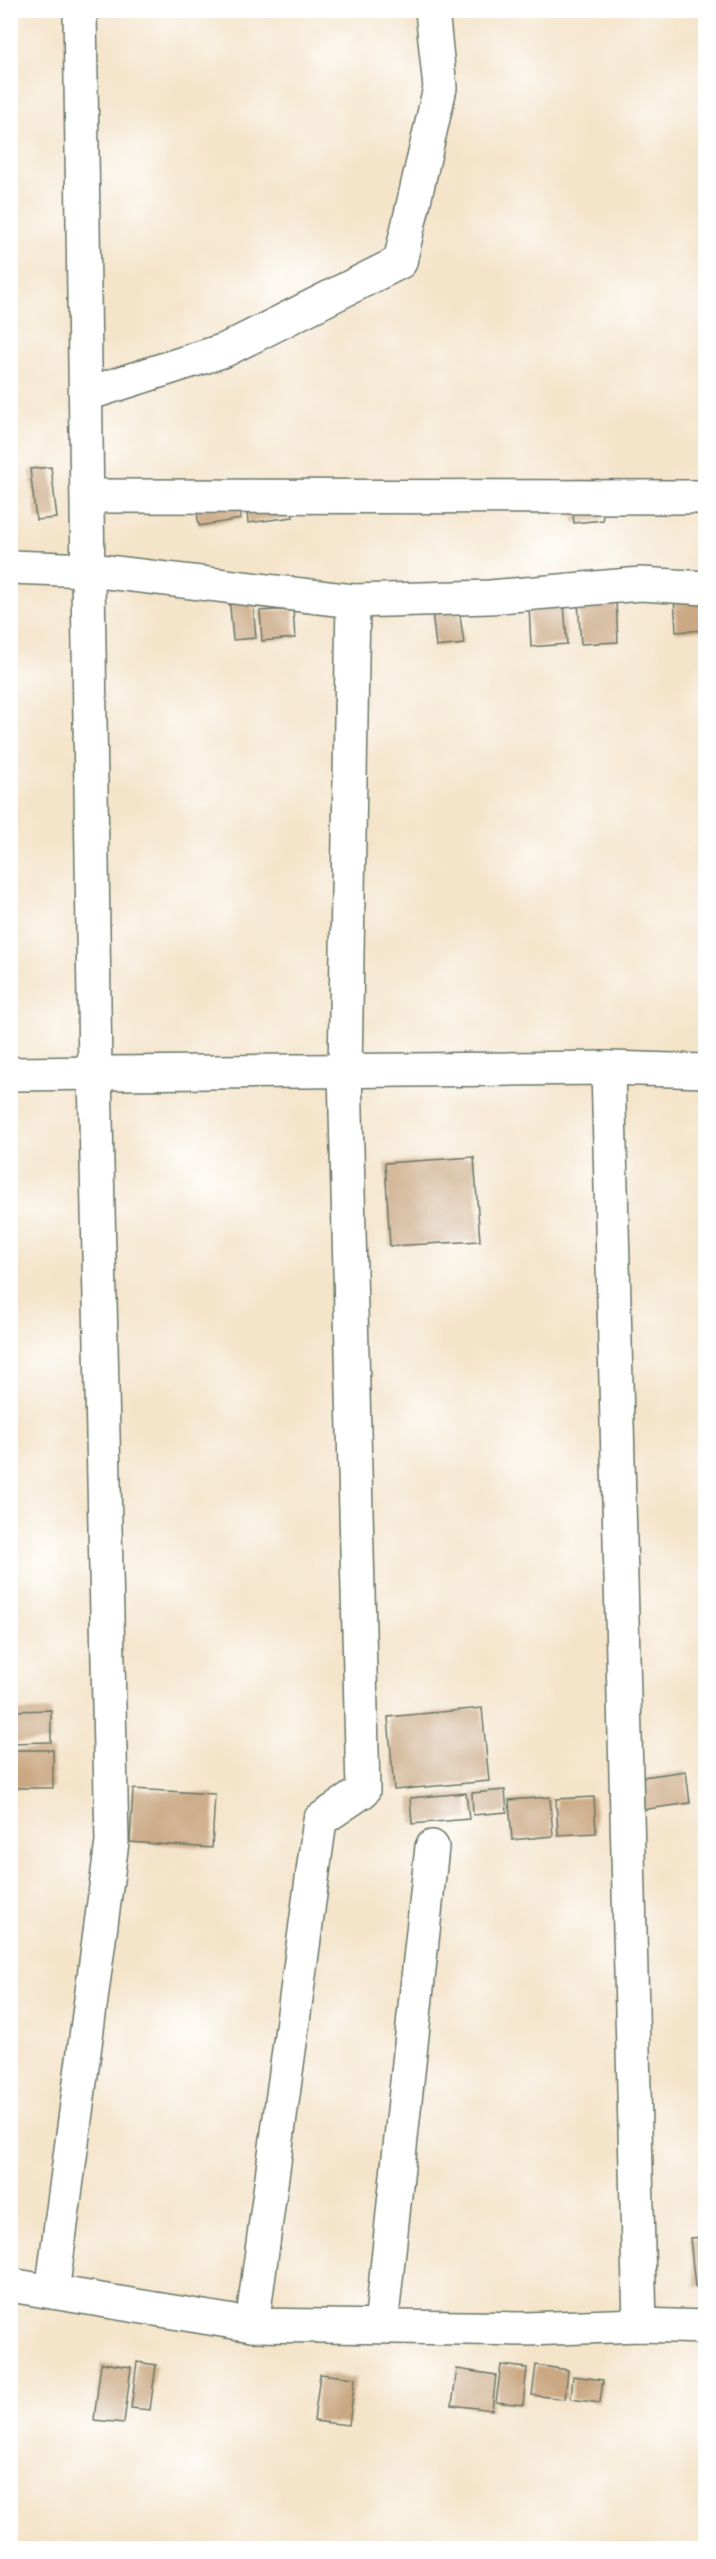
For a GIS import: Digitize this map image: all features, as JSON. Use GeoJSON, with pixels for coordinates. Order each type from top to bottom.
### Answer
{"type":"FeatureCollection","features":[{"type":"Feature","properties":{"kind":"street"},"geometry":{"type":"LineString","coordinates":[[52,2292],[112,1842],[95,1073],[90,570],[80,10]]}},
{"type":"Feature","properties":{"kind":"street"},"geometry":{"type":"LineString","coordinates":[[87,394],[225,350],[400,262],[440,88],[432,10]]}},
{"type":"Feature","properties":{"kind":"street"},"geometry":{"type":"LineString","coordinates":[[88,496],[705,497]]}},
{"type":"Feature","properties":{"kind":"street"},"geometry":{"type":"LineString","coordinates":[[10,567],[90,570],[353,601],[490,597],[640,584],[705,588]]}},
{"type":"Feature","properties":{"kind":"street"},"geometry":{"type":"LineString","coordinates":[[252,2325],[320,1820],[363,1791],[345,1071],[353,601]]}},
{"type":"Feature","properties":{"kind":"street"},"geometry":{"type":"LineString","coordinates":[[10,1074],[608,1068],[705,1071]]}},
{"type":"Feature","properties":{"kind":"street"},"geometry":{"type":"LineString","coordinates":[[608,1068],[640,2325]]}},
{"type":"Feature","properties":{"kind":"street"},"geometry":{"type":"LineString","coordinates":[[381,2326],[432,1847]]}},
{"type":"Feature","properties":{"kind":"street"},"geometry":{"type":"LineString","coordinates":[[10,2285],[252,2325],[705,2327]]}},
{"type":"Feature","properties":{"kind":"building"},"geometry":{"type":"Polygon","coordinates":[[[51,467],[57,518],[36,520],[30,469],[51,467]]]}},
{"type":"Feature","properties":{"kind":"building"},"geometry":{"type":"Polygon","coordinates":[[[598,479],[603,520],[574,523],[569,483],[598,479]]]}},
{"type":"Feature","properties":{"kind":"building"},"geometry":{"type":"Polygon","coordinates":[[[289,486],[293,517],[248,523],[245,492],[289,486]]]}},
{"type":"Feature","properties":{"kind":"building"},"geometry":{"type":"Polygon","coordinates":[[[236,488],[241,519],[199,526],[194,494],[236,488]]]}},
{"type":"Feature","properties":{"kind":"building"},"geometry":{"type":"Polygon","coordinates":[[[703,593],[705,630],[676,632],[674,595],[703,593]]]}},
{"type":"Feature","properties":{"kind":"building"},"geometry":{"type":"Polygon","coordinates":[[[252,594],[256,638],[233,640],[229,596],[252,594]]]}},
{"type":"Feature","properties":{"kind":"building"},"geometry":{"type":"Polygon","coordinates":[[[616,601],[618,642],[581,644],[578,603],[616,601]]]}},
{"type":"Feature","properties":{"kind":"building"},"geometry":{"type":"Polygon","coordinates":[[[564,603],[567,644],[531,647],[529,605],[564,603]]]}},
{"type":"Feature","properties":{"kind":"building"},"geometry":{"type":"Polygon","coordinates":[[[459,608],[464,644],[436,647],[432,611],[459,608]]]}},
{"type":"Feature","properties":{"kind":"building"},"geometry":{"type":"Polygon","coordinates":[[[293,609],[295,638],[262,641],[260,611],[293,609]]]}},
{"type":"Feature","properties":{"kind":"building"},"geometry":{"type":"Polygon","coordinates":[[[474,1157],[480,1241],[390,1246],[385,1163],[474,1157]]]}},
{"type":"Feature","properties":{"kind":"building"},"geometry":{"type":"Polygon","coordinates":[[[482,1708],[489,1781],[394,1790],[388,1717],[482,1708]]]}},
{"type":"Feature","properties":{"kind":"building"},"geometry":{"type":"Polygon","coordinates":[[[51,1710],[51,1742],[10,1743],[10,1711],[51,1710]]]}},
{"type":"Feature","properties":{"kind":"building"},"geometry":{"type":"Polygon","coordinates":[[[10,1750],[53,1750],[53,1788],[10,1788],[10,1750]]]}},
{"type":"Feature","properties":{"kind":"building"},"geometry":{"type":"Polygon","coordinates":[[[686,1771],[690,1803],[641,1810],[636,1778],[686,1771]]]}},
{"type":"Feature","properties":{"kind":"building"},"geometry":{"type":"Polygon","coordinates":[[[133,1789],[215,1794],[212,1848],[130,1842],[133,1789]]]}},
{"type":"Feature","properties":{"kind":"building"},"geometry":{"type":"Polygon","coordinates":[[[505,1790],[507,1812],[473,1815],[472,1793],[505,1790]]]}},
{"type":"Feature","properties":{"kind":"building"},"geometry":{"type":"Polygon","coordinates":[[[466,1793],[469,1819],[412,1824],[410,1798],[466,1793]]]}},
{"type":"Feature","properties":{"kind":"building"},"geometry":{"type":"Polygon","coordinates":[[[550,1797],[553,1836],[512,1840],[509,1800],[550,1797]]]}},
{"type":"Feature","properties":{"kind":"building"},"geometry":{"type":"Polygon","coordinates":[[[594,1797],[596,1833],[558,1835],[556,1799],[594,1797]]]}},
{"type":"Feature","properties":{"kind":"building"},"geometry":{"type":"Polygon","coordinates":[[[706,2237],[706,2286],[695,2287],[690,2238],[706,2237]]]}},
{"type":"Feature","properties":{"kind":"building"},"geometry":{"type":"Polygon","coordinates":[[[137,2362],[156,2365],[150,2410],[131,2408],[137,2362]]]}},
{"type":"Feature","properties":{"kind":"building"},"geometry":{"type":"Polygon","coordinates":[[[101,2363],[131,2367],[124,2423],[94,2420],[101,2363]]]}},
{"type":"Feature","properties":{"kind":"building"},"geometry":{"type":"Polygon","coordinates":[[[501,2365],[527,2368],[523,2405],[496,2402],[501,2365]]]}},
{"type":"Feature","properties":{"kind":"building"},"geometry":{"type":"Polygon","coordinates":[[[536,2365],[568,2370],[565,2399],[532,2395],[536,2365]]]}},
{"type":"Feature","properties":{"kind":"building"},"geometry":{"type":"Polygon","coordinates":[[[457,2369],[496,2375],[492,2410],[452,2405],[457,2369]]]}},
{"type":"Feature","properties":{"kind":"building"},"geometry":{"type":"Polygon","coordinates":[[[320,2374],[355,2378],[349,2425],[314,2421],[320,2374]]]}},
{"type":"Feature","properties":{"kind":"building"},"geometry":{"type":"Polygon","coordinates":[[[573,2376],[603,2380],[600,2403],[571,2399],[573,2376]]]}}]}
